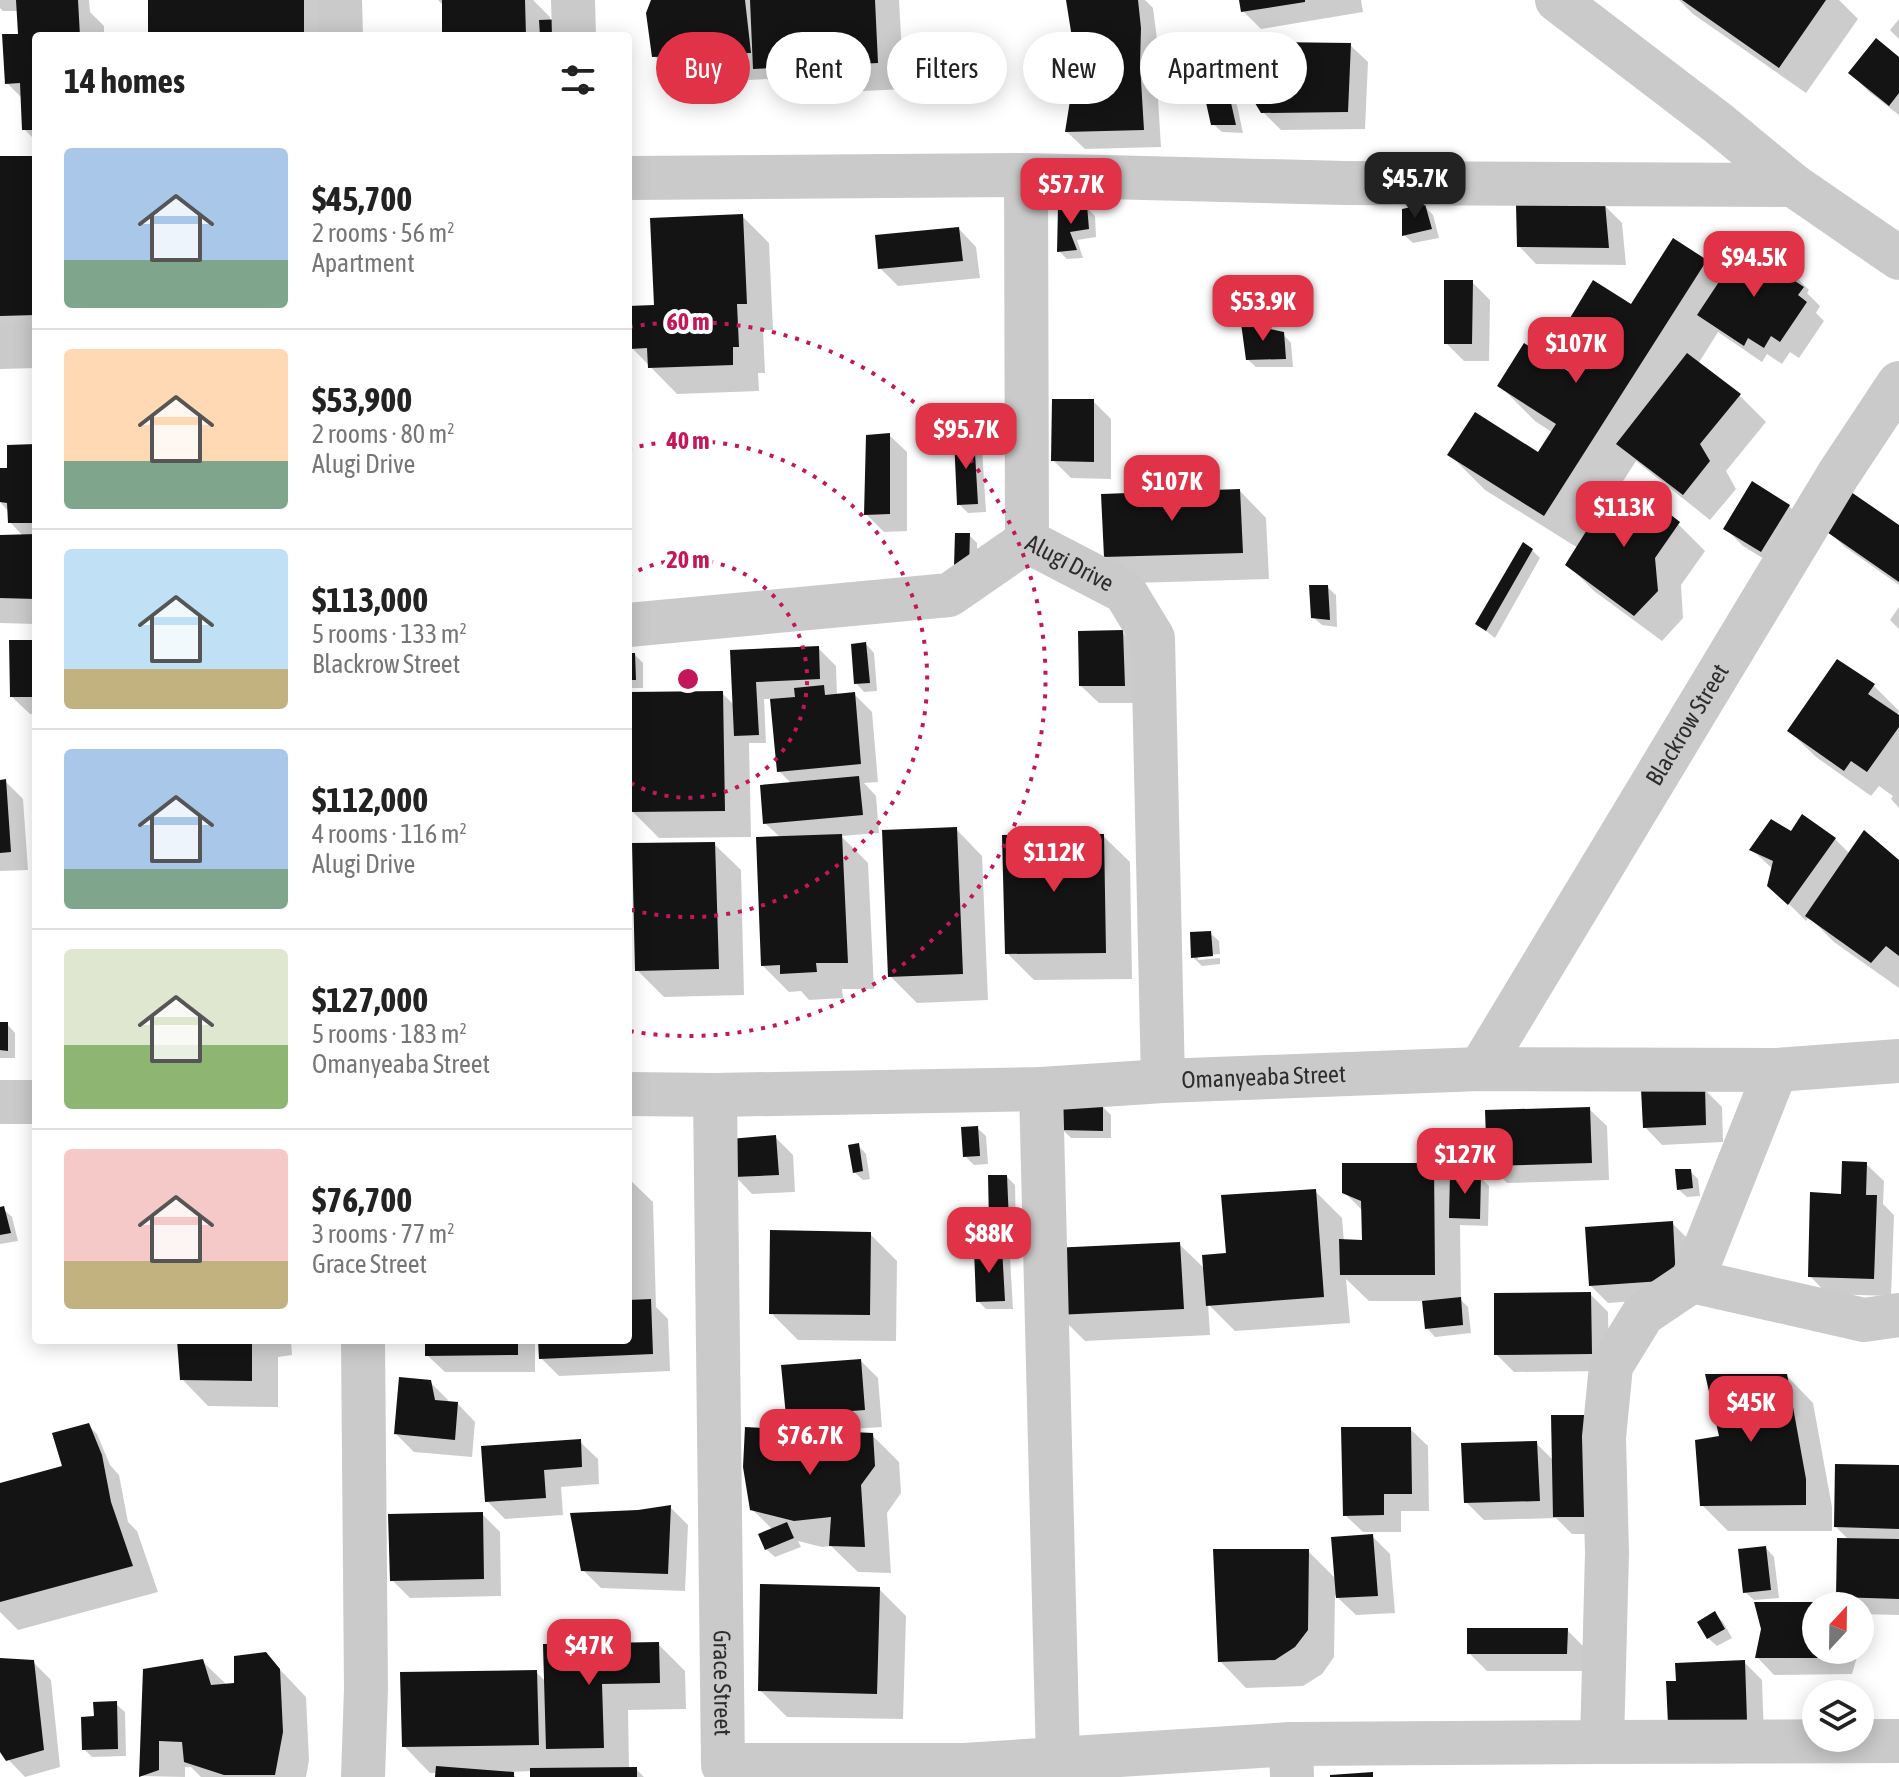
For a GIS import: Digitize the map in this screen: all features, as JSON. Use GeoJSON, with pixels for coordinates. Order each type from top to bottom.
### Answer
{"type":"FeatureCollection","features":[{"type":"Feature","properties":{"kind":"street"},"geometry":{"type":"LineString","coordinates":[[340,0],[341,32]]}},
{"type":"Feature","properties":{"kind":"street"},"geometry":{"type":"LineString","coordinates":[[573,0],[574,32]]}},
{"type":"Feature","properties":{"kind":"street"},"geometry":{"type":"LineString","coordinates":[[1557,0],[1718,123],[1793,185],[1899,258]]}},
{"type":"Feature","properties":{"kind":"street"},"geometry":{"type":"LineString","coordinates":[[632,178],[1026,175],[1345,183],[1793,185]]}},
{"type":"Feature","properties":{"kind":"street","name":"Alugi Drive"},"geometry":{"type":"LineString","coordinates":[[1026,175],[1027,541],[1125,592],[1153,638],[1163,1081]]}},
{"type":"Feature","properties":{"kind":"street"},"geometry":{"type":"LineString","coordinates":[[0,347],[32,346]]}},
{"type":"Feature","properties":{"kind":"street","name":"Blackrow Street"},"geometry":{"type":"LineString","coordinates":[[1480,1069],[1838,475],[1899,383]]}},
{"type":"Feature","properties":{"kind":"street"},"geometry":{"type":"LineString","coordinates":[[632,625],[949,595],[1027,541]]}},
{"type":"Feature","properties":{"kind":"street","name":"Omanyeaba Street"},"geometry":{"type":"LineString","coordinates":[[632,1094],[1041,1089],[1163,1081],[1480,1069],[1776,1070],[1899,1061]]}},
{"type":"Feature","properties":{"kind":"street"},"geometry":{"type":"LineString","coordinates":[[1602,1742],[1607,1553],[1604,1437],[1611,1366],[1643,1314],[1692,1281],[1776,1070]]}},
{"type":"Feature","properties":{"kind":"street"},"geometry":{"type":"LineString","coordinates":[[1041,1089],[1058,1760]]}},
{"type":"Feature","properties":{"kind":"street","name":"Grace Street"},"geometry":{"type":"LineString","coordinates":[[715,1095],[723,1771],[964,1771],[1058,1760],[1292,1761],[1602,1742],[1899,1741]]}},
{"type":"Feature","properties":{"kind":"street"},"geometry":{"type":"LineString","coordinates":[[0,1102],[32,1102]]}},
{"type":"Feature","properties":{"kind":"street"},"geometry":{"type":"LineString","coordinates":[[1692,1281],[1864,1320],[1899,1315]]}},
{"type":"Feature","properties":{"kind":"street"},"geometry":{"type":"LineString","coordinates":[[363,1344],[366,1689],[363,1777]]}},
{"type":"Feature","properties":{"kind":"building"},"geometry":{"type":"Polygon","coordinates":[[[16,0],[78,0],[80,32],[32,32],[32,130],[22,130],[20,83],[5,84],[2,34],[18,34],[16,0]]]}},
{"type":"Feature","properties":{"kind":"building"},"geometry":{"type":"Polygon","coordinates":[[[148,0],[304,0],[304,32],[148,32],[148,0]]]}},
{"type":"Feature","properties":{"kind":"building"},"geometry":{"type":"Polygon","coordinates":[[[442,0],[525,0],[526,32],[442,32],[442,0]]]}},
{"type":"Feature","properties":{"kind":"building"},"geometry":{"type":"Polygon","coordinates":[[[651,0],[745,0],[749,32],[656,32],[656,57],[652,57],[646,13],[651,0]]]}},
{"type":"Feature","properties":{"kind":"building"},"geometry":{"type":"Polygon","coordinates":[[[750,0],[875,0],[878,63],[871,63],[871,32],[766,32],[766,68],[753,69],[750,0]]]}},
{"type":"Feature","properties":{"kind":"building"},"geometry":{"type":"Polygon","coordinates":[[[1066,0],[1138,0],[1141,28],[1140,104],[1144,130],[1065,132],[1069,104],[1124,104],[1124,32],[1071,32],[1066,0]]]}},
{"type":"Feature","properties":{"kind":"building"},"geometry":{"type":"Polygon","coordinates":[[[1239,0],[1305,0],[1305,2],[1241,12],[1239,0]]]}},
{"type":"Feature","properties":{"kind":"building"},"geometry":{"type":"Polygon","coordinates":[[[1682,0],[1826,0],[1779,68],[1682,0]]]}},
{"type":"Feature","properties":{"kind":"building"},"geometry":{"type":"Polygon","coordinates":[[[564,19],[565,32],[540,32],[539,20],[564,19]]]}},
{"type":"Feature","properties":{"kind":"building"},"geometry":{"type":"Polygon","coordinates":[[[1876,38],[1899,57],[1899,93],[1889,106],[1848,73],[1876,38]]]}},
{"type":"Feature","properties":{"kind":"building"},"geometry":{"type":"Polygon","coordinates":[[[1307,43],[1351,43],[1348,112],[1261,113],[1256,104],[1307,104],[1307,43]]]}},
{"type":"Feature","properties":{"kind":"building"},"geometry":{"type":"Polygon","coordinates":[[[1206,104],[1231,104],[1236,125],[1211,125],[1206,104]]]}},
{"type":"Feature","properties":{"kind":"building"},"geometry":{"type":"Polygon","coordinates":[[[0,156],[32,156],[32,315],[0,316],[0,156]]]}},
{"type":"Feature","properties":{"kind":"building"},"geometry":{"type":"Polygon","coordinates":[[[1605,203],[1609,248],[1517,247],[1516,204],[1605,203]]]}},
{"type":"Feature","properties":{"kind":"building"},"geometry":{"type":"Polygon","coordinates":[[[1425,204],[1432,229],[1402,236],[1402,209],[1425,204]]]}},
{"type":"Feature","properties":{"kind":"building"},"geometry":{"type":"Polygon","coordinates":[[[1087,205],[1089,229],[1070,232],[1077,250],[1057,252],[1058,207],[1087,205]]]}},
{"type":"Feature","properties":{"kind":"building"},"geometry":{"type":"Polygon","coordinates":[[[743,214],[747,304],[737,304],[739,347],[733,347],[733,365],[648,368],[647,348],[632,349],[632,306],[654,305],[650,218],[743,214]]]}},
{"type":"Feature","properties":{"kind":"building"},"geometry":{"type":"Polygon","coordinates":[[[959,227],[963,261],[878,269],[875,235],[959,227]]]}},
{"type":"Feature","properties":{"kind":"building"},"geometry":{"type":"Polygon","coordinates":[[[1673,238],[1707,260],[1544,516],[1447,455],[1475,412],[1538,452],[1556,424],[1497,386],[1524,343],[1579,378],[1604,339],[1570,318],[1593,280],[1631,304],[1673,238]]]}},
{"type":"Feature","properties":{"kind":"building"},"geometry":{"type":"Polygon","coordinates":[[[1746,241],[1793,271],[1789,277],[1804,287],[1798,295],[1807,302],[1780,342],[1771,336],[1764,348],[1748,338],[1744,346],[1697,315],[1746,241]]]}},
{"type":"Feature","properties":{"kind":"building"},"geometry":{"type":"Polygon","coordinates":[[[1444,280],[1473,280],[1472,344],[1444,344],[1444,280]]]}},
{"type":"Feature","properties":{"kind":"building"},"geometry":{"type":"Polygon","coordinates":[[[1241,323],[1284,332],[1286,359],[1246,360],[1241,323]]]}},
{"type":"Feature","properties":{"kind":"building"},"geometry":{"type":"Polygon","coordinates":[[[1687,353],[1741,394],[1700,444],[1710,461],[1683,495],[1616,444],[1687,353]]]}},
{"type":"Feature","properties":{"kind":"building"},"geometry":{"type":"Polygon","coordinates":[[[1052,399],[1094,399],[1094,462],[1051,461],[1052,399]]]}},
{"type":"Feature","properties":{"kind":"building"},"geometry":{"type":"Polygon","coordinates":[[[890,433],[890,514],[864,515],[866,435],[890,433]]]}},
{"type":"Feature","properties":{"kind":"building"},"geometry":{"type":"Polygon","coordinates":[[[974,436],[978,504],[957,505],[954,437],[974,436]]]}},
{"type":"Feature","properties":{"kind":"building"},"geometry":{"type":"Polygon","coordinates":[[[32,444],[32,523],[8,523],[7,503],[0,502],[0,468],[7,468],[7,445],[32,444]]]}},
{"type":"Feature","properties":{"kind":"building"},"geometry":{"type":"Polygon","coordinates":[[[1752,481],[1790,505],[1761,552],[1723,529],[1752,481]]]}},
{"type":"Feature","properties":{"kind":"building"},"geometry":{"type":"Polygon","coordinates":[[[1240,489],[1243,553],[1104,557],[1101,494],[1240,489]]]}},
{"type":"Feature","properties":{"kind":"building"},"geometry":{"type":"Polygon","coordinates":[[[1612,490],[1640,491],[1680,522],[1655,558],[1658,591],[1634,616],[1565,565],[1612,490]]]}},
{"type":"Feature","properties":{"kind":"building"},"geometry":{"type":"Polygon","coordinates":[[[1851,492],[1899,525],[1899,582],[1824,530],[1851,492]]]}},
{"type":"Feature","properties":{"kind":"building"},"geometry":{"type":"Polygon","coordinates":[[[955,533],[970,533],[969,567],[954,566],[955,533]]]}},
{"type":"Feature","properties":{"kind":"building"},"geometry":{"type":"Polygon","coordinates":[[[32,534],[32,599],[0,598],[0,535],[32,534]]]}},
{"type":"Feature","properties":{"kind":"building"},"geometry":{"type":"Polygon","coordinates":[[[1523,542],[1533,549],[1486,631],[1475,624],[1523,542]]]}},
{"type":"Feature","properties":{"kind":"building"},"geometry":{"type":"Polygon","coordinates":[[[1309,585],[1328,585],[1330,620],[1311,618],[1309,585]]]}},
{"type":"Feature","properties":{"kind":"building"},"geometry":{"type":"Polygon","coordinates":[[[1123,630],[1125,686],[1079,686],[1078,631],[1123,630]]]}},
{"type":"Feature","properties":{"kind":"building"},"geometry":{"type":"Polygon","coordinates":[[[9,640],[32,640],[32,697],[10,697],[9,640]]]}},
{"type":"Feature","properties":{"kind":"building"},"geometry":{"type":"Polygon","coordinates":[[[866,642],[870,683],[854,684],[851,644],[866,642]]]}},
{"type":"Feature","properties":{"kind":"building"},"geometry":{"type":"Polygon","coordinates":[[[819,646],[820,679],[756,682],[759,735],[734,736],[730,650],[819,646]]]}},
{"type":"Feature","properties":{"kind":"building"},"geometry":{"type":"Polygon","coordinates":[[[632,653],[635,653],[636,680],[632,680],[632,653]]]}},
{"type":"Feature","properties":{"kind":"building"},"geometry":{"type":"Polygon","coordinates":[[[1837,659],[1875,684],[1868,694],[1899,715],[1899,727],[1867,772],[1851,761],[1844,771],[1787,731],[1837,659]]]}},
{"type":"Feature","properties":{"kind":"building"},"geometry":{"type":"Polygon","coordinates":[[[824,685],[825,695],[855,692],[861,764],[777,772],[770,699],[795,697],[794,688],[824,685]]]}},
{"type":"Feature","properties":{"kind":"building"},"geometry":{"type":"Polygon","coordinates":[[[723,691],[725,811],[632,812],[632,692],[723,691]]]}},
{"type":"Feature","properties":{"kind":"building"},"geometry":{"type":"Polygon","coordinates":[[[859,776],[863,815],[763,824],[760,785],[859,776]]]}},
{"type":"Feature","properties":{"kind":"building"},"geometry":{"type":"Polygon","coordinates":[[[6,779],[11,852],[0,853],[0,780],[6,779]]]}},
{"type":"Feature","properties":{"kind":"building"},"geometry":{"type":"Polygon","coordinates":[[[1802,814],[1836,838],[1788,905],[1767,886],[1773,861],[1749,850],[1771,819],[1791,831],[1802,814]]]}},
{"type":"Feature","properties":{"kind":"building"},"geometry":{"type":"Polygon","coordinates":[[[957,827],[963,974],[888,977],[882,830],[957,827]]]}},
{"type":"Feature","properties":{"kind":"building"},"geometry":{"type":"Polygon","coordinates":[[[1864,830],[1899,860],[1899,956],[1886,946],[1871,963],[1805,916],[1864,830]]]}},
{"type":"Feature","properties":{"kind":"building"},"geometry":{"type":"Polygon","coordinates":[[[842,834],[848,963],[816,963],[817,972],[780,974],[780,965],[761,966],[756,837],[842,834]]]}},
{"type":"Feature","properties":{"kind":"building"},"geometry":{"type":"Polygon","coordinates":[[[1104,834],[1106,953],[1005,954],[1002,835],[1104,834]]]}},
{"type":"Feature","properties":{"kind":"building"},"geometry":{"type":"Polygon","coordinates":[[[715,842],[719,969],[635,971],[632,843],[715,842]]]}},
{"type":"Feature","properties":{"kind":"building"},"geometry":{"type":"Polygon","coordinates":[[[1211,931],[1213,956],[1191,958],[1190,932],[1211,931]]]}},
{"type":"Feature","properties":{"kind":"building"},"geometry":{"type":"Polygon","coordinates":[[[0,1022],[8,1022],[8,1051],[0,1050],[0,1022]]]}},
{"type":"Feature","properties":{"kind":"building"},"geometry":{"type":"Polygon","coordinates":[[[1705,1087],[1706,1125],[1643,1128],[1641,1089],[1705,1087]]]}},
{"type":"Feature","properties":{"kind":"building"},"geometry":{"type":"Polygon","coordinates":[[[1061,1104],[1103,1104],[1103,1131],[1060,1130],[1061,1104]]]}},
{"type":"Feature","properties":{"kind":"building"},"geometry":{"type":"Polygon","coordinates":[[[1590,1107],[1592,1163],[1487,1166],[1485,1110],[1590,1107]]]}},
{"type":"Feature","properties":{"kind":"building"},"geometry":{"type":"Polygon","coordinates":[[[978,1126],[980,1156],[963,1157],[961,1127],[978,1126]]]}},
{"type":"Feature","properties":{"kind":"building"},"geometry":{"type":"Polygon","coordinates":[[[776,1135],[779,1175],[733,1177],[730,1139],[776,1135]]]}},
{"type":"Feature","properties":{"kind":"building"},"geometry":{"type":"Polygon","coordinates":[[[859,1143],[863,1171],[853,1173],[848,1145],[859,1143]]]}},
{"type":"Feature","properties":{"kind":"building"},"geometry":{"type":"Polygon","coordinates":[[[1842,1161],[1867,1162],[1866,1195],[1877,1195],[1874,1279],[1808,1277],[1810,1192],[1841,1194],[1842,1161]]]}},
{"type":"Feature","properties":{"kind":"building"},"geometry":{"type":"Polygon","coordinates":[[[1342,1163],[1434,1163],[1435,1275],[1340,1275],[1339,1239],[1362,1240],[1361,1201],[1342,1193],[1342,1163]]]}},
{"type":"Feature","properties":{"kind":"building"},"geometry":{"type":"Polygon","coordinates":[[[1675,1169],[1691,1169],[1693,1188],[1677,1190],[1675,1169]]]}},
{"type":"Feature","properties":{"kind":"building"},"geometry":{"type":"Polygon","coordinates":[[[1450,1174],[1481,1175],[1480,1219],[1449,1218],[1450,1174]]]}},
{"type":"Feature","properties":{"kind":"building"},"geometry":{"type":"Polygon","coordinates":[[[988,1175],[1007,1175],[1009,1222],[989,1223],[988,1175]]]}},
{"type":"Feature","properties":{"kind":"building"},"geometry":{"type":"Polygon","coordinates":[[[1316,1189],[1324,1297],[1206,1306],[1202,1255],[1226,1253],[1221,1195],[1316,1189]]]}},
{"type":"Feature","properties":{"kind":"building"},"geometry":{"type":"Polygon","coordinates":[[[4,1206],[11,1233],[0,1235],[0,1207],[4,1206]]]}},
{"type":"Feature","properties":{"kind":"building"},"geometry":{"type":"Polygon","coordinates":[[[1673,1221],[1676,1280],[1589,1286],[1585,1227],[1673,1221]]]}},
{"type":"Feature","properties":{"kind":"building"},"geometry":{"type":"Polygon","coordinates":[[[770,1230],[871,1232],[870,1315],[769,1314],[770,1230]]]}},
{"type":"Feature","properties":{"kind":"building"},"geometry":{"type":"Polygon","coordinates":[[[1180,1242],[1184,1309],[1056,1315],[1052,1248],[1180,1242]]]}},
{"type":"Feature","properties":{"kind":"building"},"geometry":{"type":"Polygon","coordinates":[[[1002,1247],[1005,1301],[976,1302],[974,1248],[1002,1247]]]}},
{"type":"Feature","properties":{"kind":"building"},"geometry":{"type":"Polygon","coordinates":[[[1591,1292],[1592,1354],[1494,1355],[1494,1293],[1591,1292]]]}},
{"type":"Feature","properties":{"kind":"building"},"geometry":{"type":"Polygon","coordinates":[[[1461,1297],[1463,1325],[1425,1329],[1422,1301],[1461,1297]]]}},
{"type":"Feature","properties":{"kind":"building"},"geometry":{"type":"Polygon","coordinates":[[[651,1299],[653,1354],[539,1359],[538,1344],[632,1344],[632,1300],[651,1299]]]}},
{"type":"Feature","properties":{"kind":"building"},"geometry":{"type":"Polygon","coordinates":[[[177,1344],[252,1344],[252,1381],[180,1380],[177,1344]]]}},
{"type":"Feature","properties":{"kind":"building"},"geometry":{"type":"Polygon","coordinates":[[[425,1344],[518,1344],[518,1355],[425,1356],[425,1344]]]}},
{"type":"Feature","properties":{"kind":"building"},"geometry":{"type":"Polygon","coordinates":[[[861,1359],[865,1410],[786,1416],[781,1365],[861,1359]]]}},
{"type":"Feature","properties":{"kind":"building"},"geometry":{"type":"Polygon","coordinates":[[[1705,1374],[1787,1374],[1806,1479],[1806,1505],[1700,1506],[1695,1440],[1719,1436],[1705,1374]]]}},
{"type":"Feature","properties":{"kind":"building"},"geometry":{"type":"Polygon","coordinates":[[[399,1377],[431,1380],[435,1400],[458,1402],[455,1440],[394,1434],[399,1377]]]}},
{"type":"Feature","properties":{"kind":"building"},"geometry":{"type":"Polygon","coordinates":[[[1551,1415],[1597,1415],[1598,1517],[1553,1517],[1551,1415]]]}},
{"type":"Feature","properties":{"kind":"building"},"geometry":{"type":"Polygon","coordinates":[[[89,1423],[102,1455],[111,1502],[133,1566],[0,1602],[0,1483],[62,1466],[52,1433],[89,1423]]]}},
{"type":"Feature","properties":{"kind":"building"},"geometry":{"type":"Polygon","coordinates":[[[745,1427],[873,1433],[875,1466],[861,1485],[865,1547],[829,1546],[831,1517],[794,1521],[750,1510],[743,1467],[745,1427]]]}},
{"type":"Feature","properties":{"kind":"building"},"geometry":{"type":"Polygon","coordinates":[[[1341,1427],[1411,1427],[1412,1494],[1384,1494],[1384,1515],[1343,1516],[1341,1427]]]}},
{"type":"Feature","properties":{"kind":"building"},"geometry":{"type":"Polygon","coordinates":[[[581,1439],[582,1467],[544,1470],[546,1498],[485,1502],[481,1446],[581,1439]]]}},
{"type":"Feature","properties":{"kind":"building"},"geometry":{"type":"Polygon","coordinates":[[[1537,1441],[1540,1501],[1464,1503],[1461,1443],[1537,1441]]]}},
{"type":"Feature","properties":{"kind":"building"},"geometry":{"type":"Polygon","coordinates":[[[1835,1464],[1899,1465],[1899,1529],[1834,1527],[1835,1464]]]}},
{"type":"Feature","properties":{"kind":"building"},"geometry":{"type":"Polygon","coordinates":[[[671,1505],[668,1574],[581,1571],[570,1513],[671,1505]]]}},
{"type":"Feature","properties":{"kind":"building"},"geometry":{"type":"Polygon","coordinates":[[[483,1512],[484,1579],[390,1581],[388,1514],[483,1512]]]}},
{"type":"Feature","properties":{"kind":"building"},"geometry":{"type":"Polygon","coordinates":[[[787,1522],[794,1538],[765,1550],[758,1534],[787,1522]]]}},
{"type":"Feature","properties":{"kind":"building"},"geometry":{"type":"Polygon","coordinates":[[[1373,1534],[1378,1596],[1336,1598],[1331,1537],[1373,1534]]]}},
{"type":"Feature","properties":{"kind":"building"},"geometry":{"type":"Polygon","coordinates":[[[1837,1538],[1899,1539],[1899,1599],[1874,1598],[1874,1592],[1836,1592],[1837,1538]]]}},
{"type":"Feature","properties":{"kind":"building"},"geometry":{"type":"Polygon","coordinates":[[[1766,1546],[1771,1590],[1743,1593],[1738,1549],[1766,1546]]]}},
{"type":"Feature","properties":{"kind":"building"},"geometry":{"type":"Polygon","coordinates":[[[1213,1549],[1309,1549],[1308,1630],[1295,1647],[1275,1660],[1218,1662],[1213,1549]]]}},
{"type":"Feature","properties":{"kind":"building"},"geometry":{"type":"Polygon","coordinates":[[[760,1584],[880,1587],[877,1694],[758,1691],[760,1584]]]}},
{"type":"Feature","properties":{"kind":"building"},"geometry":{"type":"Polygon","coordinates":[[[1754,1602],[1802,1602],[1802,1658],[1755,1658],[1761,1629],[1754,1602]]]}},
{"type":"Feature","properties":{"kind":"building"},"geometry":{"type":"Polygon","coordinates":[[[1715,1611],[1725,1629],[1707,1639],[1697,1622],[1715,1611]]]}},
{"type":"Feature","properties":{"kind":"building"},"geometry":{"type":"Polygon","coordinates":[[[1467,1628],[1568,1628],[1567,1654],[1467,1654],[1467,1628]]]}},
{"type":"Feature","properties":{"kind":"building"},"geometry":{"type":"Polygon","coordinates":[[[659,1642],[660,1683],[602,1684],[604,1748],[546,1749],[543,1644],[659,1642]]]}},
{"type":"Feature","properties":{"kind":"building"},"geometry":{"type":"Polygon","coordinates":[[[266,1652],[280,1669],[283,1732],[275,1775],[224,1775],[184,1762],[182,1742],[159,1741],[159,1770],[139,1777],[143,1669],[203,1659],[211,1685],[234,1683],[234,1656],[266,1652]]]}},
{"type":"Feature","properties":{"kind":"building"},"geometry":{"type":"Polygon","coordinates":[[[0,1658],[34,1660],[44,1750],[6,1761],[0,1752],[0,1658]]]}},
{"type":"Feature","properties":{"kind":"building"},"geometry":{"type":"Polygon","coordinates":[[[1745,1660],[1747,1721],[1668,1724],[1666,1681],[1676,1681],[1675,1663],[1745,1660]]]}},
{"type":"Feature","properties":{"kind":"building"},"geometry":{"type":"Polygon","coordinates":[[[537,1670],[539,1745],[402,1747],[400,1672],[537,1670]]]}},
{"type":"Feature","properties":{"kind":"building"},"geometry":{"type":"Polygon","coordinates":[[[117,1701],[118,1749],[82,1750],[81,1717],[94,1716],[93,1702],[117,1701]]]}},
{"type":"Feature","properties":{"kind":"building"},"geometry":{"type":"Polygon","coordinates":[[[436,1766],[514,1772],[514,1777],[435,1777],[436,1766]]]}},
{"type":"Feature","properties":{"kind":"building"},"geometry":{"type":"Polygon","coordinates":[[[637,1767],[637,1777],[530,1777],[530,1768],[637,1767]]]}},
{"type":"Feature","properties":{"kind":"building"},"geometry":{"type":"Polygon","coordinates":[[[1373,1772],[1373,1777],[1330,1777],[1330,1775],[1373,1772]]]}}]}
